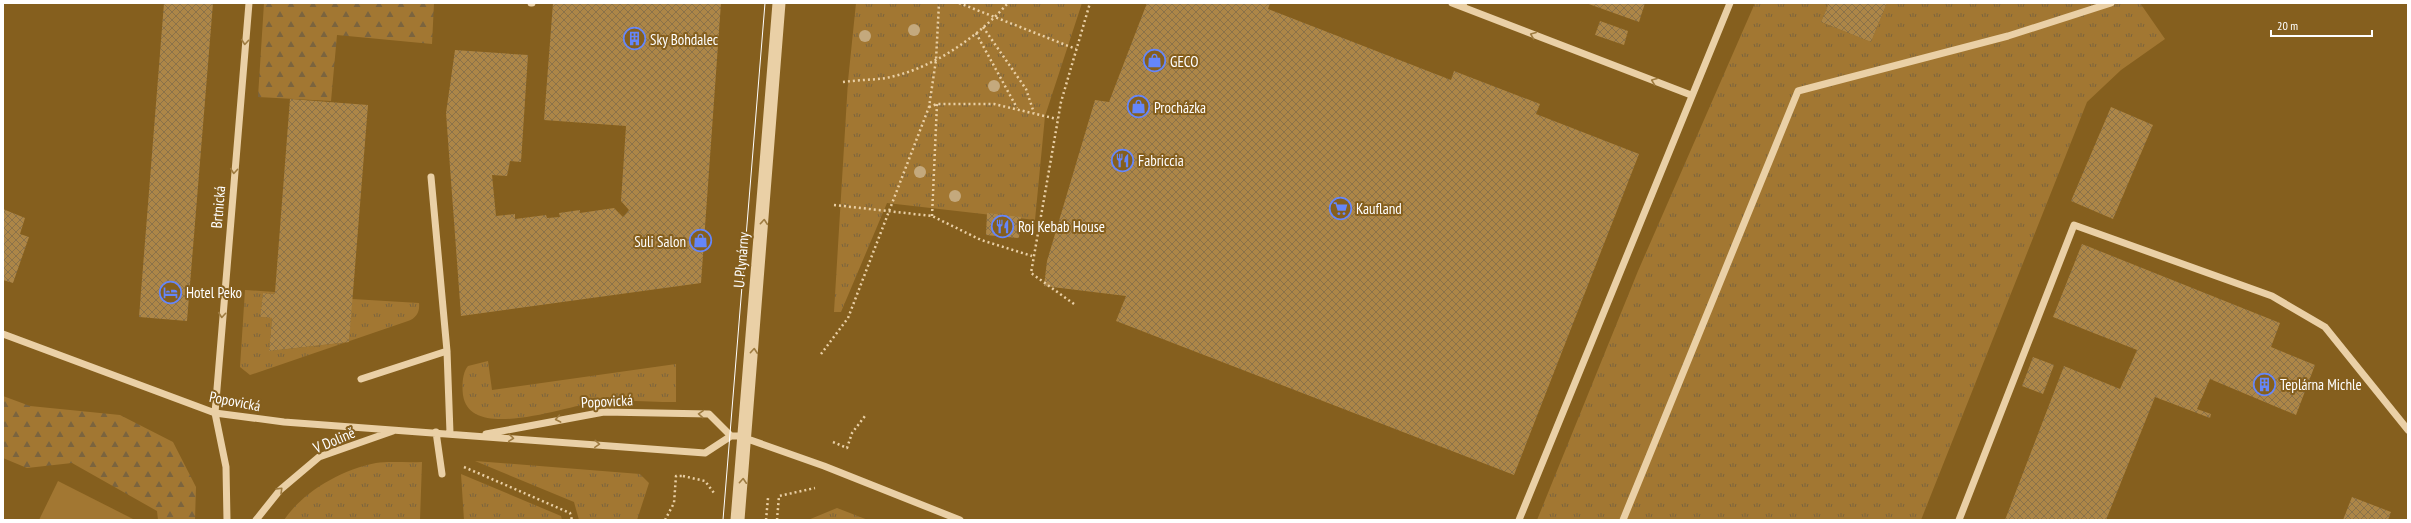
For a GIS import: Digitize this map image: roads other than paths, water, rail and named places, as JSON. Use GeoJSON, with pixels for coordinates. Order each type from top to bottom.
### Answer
{"type":"FeatureCollection","features":[{"type":"Feature","properties":{"kind":"street","name":"Brtnická"},"geometry":{"type":"LineString","coordinates":[[215,413],[248,3]]}},
{"type":"Feature","properties":{"kind":"street","name":"U Plynárny"},"geometry":{"type":"LineString","coordinates":[[734,520],[739,436],[776,3]]}},
{"type":"Feature","properties":{"kind":"street"},"geometry":{"type":"LineString","coordinates":[[741,520],[746,439],[782,3]]}},
{"type":"Feature","properties":{"kind":"street"},"geometry":{"type":"LineString","coordinates":[[1452,3],[1464,6],[1691,96]]}},
{"type":"Feature","properties":{"kind":"street"},"geometry":{"type":"LineString","coordinates":[[1519,520],[1730,3]]}},
{"type":"Feature","properties":{"kind":"street"},"geometry":{"type":"LineString","coordinates":[[1623,520],[1798,91],[2008,36],[2111,3]]}},
{"type":"Feature","properties":{"kind":"street"},"geometry":{"type":"LineString","coordinates":[[431,177],[447,351],[450,434]]}},
{"type":"Feature","properties":{"kind":"street"},"geometry":{"type":"LineString","coordinates":[[1959,520],[2074,225],[2272,296],[2325,327],[2408,430]]}},
{"type":"Feature","properties":{"kind":"street","name":"Popovická"},"geometry":{"type":"LineString","coordinates":[[3,334],[215,413],[284,422],[478,435],[705,453],[731,436],[709,414],[616,412],[564,418],[478,435]]}},
{"type":"Feature","properties":{"kind":"street"},"geometry":{"type":"LineString","coordinates":[[361,379],[447,351]]}},
{"type":"Feature","properties":{"kind":"street"},"geometry":{"type":"LineString","coordinates":[[215,413],[226,467],[227,520]]}},
{"type":"Feature","properties":{"kind":"street","name":"V Dolině"},"geometry":{"type":"LineString","coordinates":[[256,520],[280,490],[319,457],[397,430]]}},
{"type":"Feature","properties":{"kind":"street"},"geometry":{"type":"LineString","coordinates":[[436,432],[442,474]]}},
{"type":"Feature","properties":{"kind":"street"},"geometry":{"type":"LineString","coordinates":[[731,436],[739,436],[824,466],[960,520]]}},
{"type":"Feature","properties":{"kind":"tram line"},"geometry":{"type":"LineString","coordinates":[[723,520],[765,3]]}},
{"type":"Feature","properties":{"kind":"place","name":"Sky Bohdalec"},"geometry":{"type":"Point","coordinates":[634,39]}},
{"type":"Feature","properties":{"kind":"place","name":"GECO"},"geometry":{"type":"Point","coordinates":[1155,61]}},
{"type":"Feature","properties":{"kind":"place","name":"Procházka"},"geometry":{"type":"Point","coordinates":[1139,107]}},
{"type":"Feature","properties":{"kind":"place","name":"Fabriccia"},"geometry":{"type":"Point","coordinates":[1122,160]}},
{"type":"Feature","properties":{"kind":"place","name":"Kaufland"},"geometry":{"type":"Point","coordinates":[1341,208]}},
{"type":"Feature","properties":{"kind":"place","name":"Roj Kebab House"},"geometry":{"type":"Point","coordinates":[1003,226]}},
{"type":"Feature","properties":{"kind":"place","name":"Suli Salon"},"geometry":{"type":"Point","coordinates":[701,241]}},
{"type":"Feature","properties":{"kind":"place","name":"Hotel Peko"},"geometry":{"type":"Point","coordinates":[170,292]}},
{"type":"Feature","properties":{"kind":"place","name":"Teplárna Michle"},"geometry":{"type":"Point","coordinates":[2265,384]}}]}
